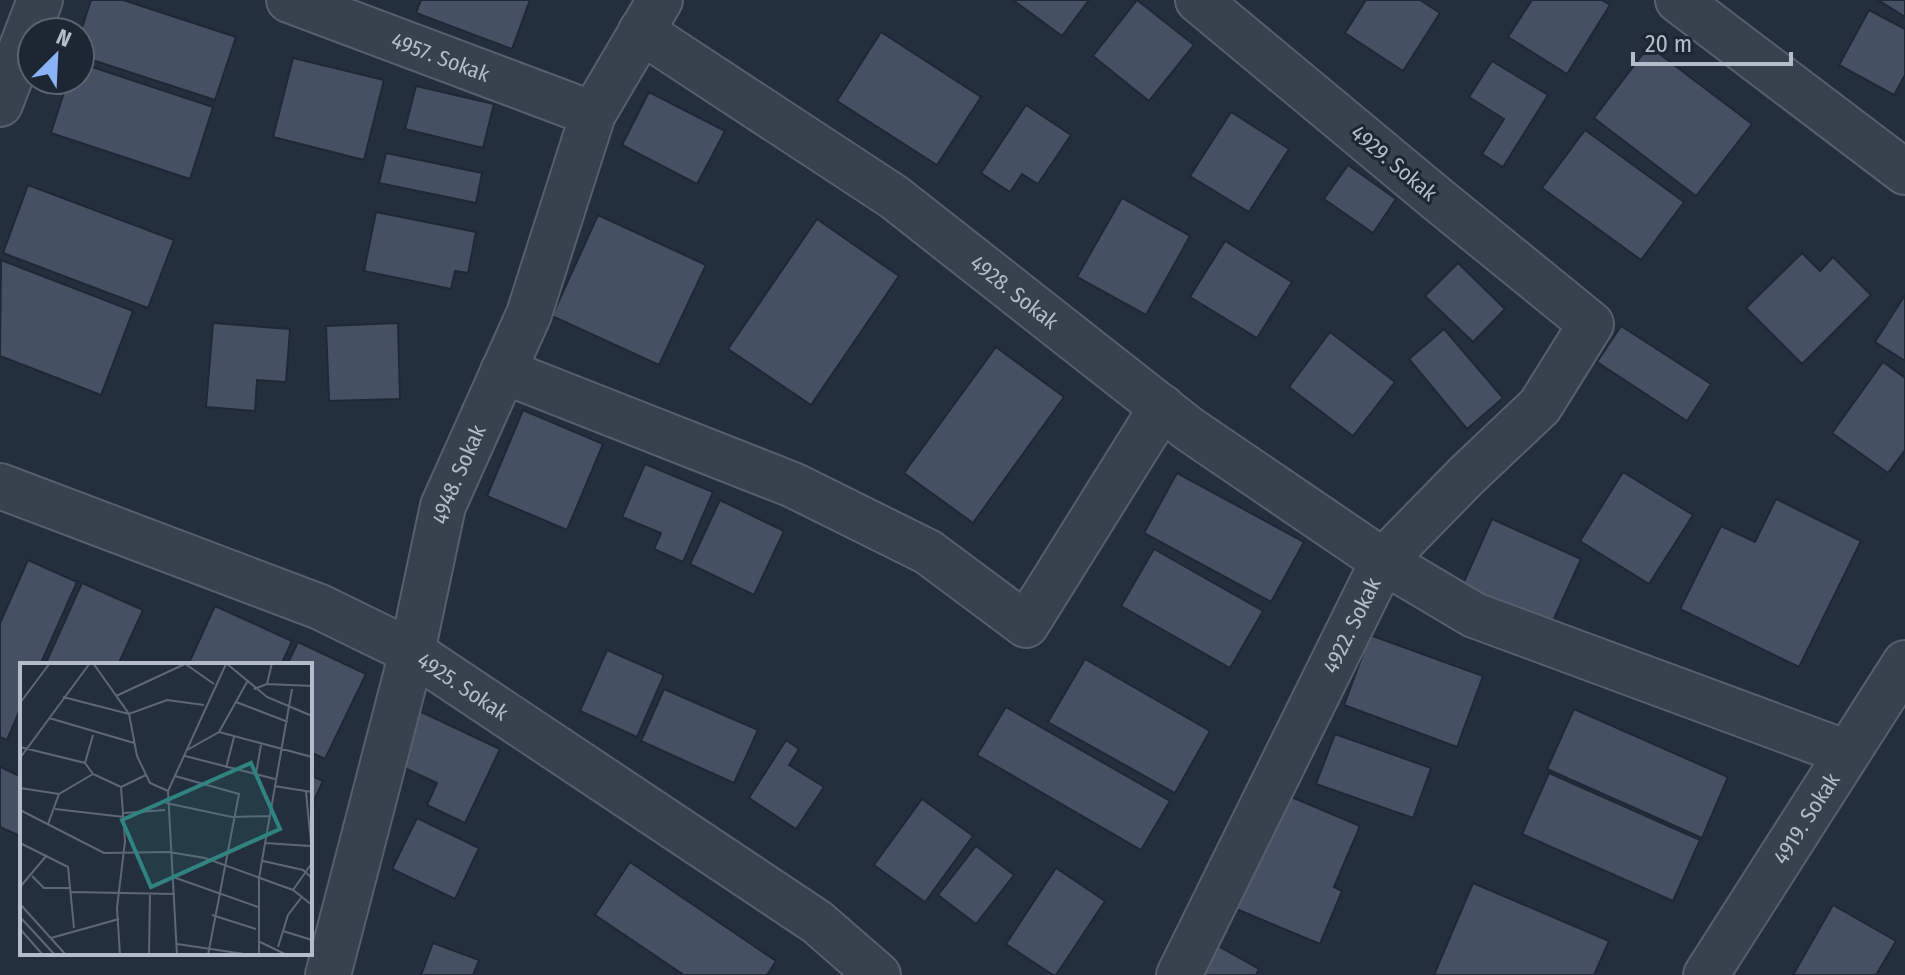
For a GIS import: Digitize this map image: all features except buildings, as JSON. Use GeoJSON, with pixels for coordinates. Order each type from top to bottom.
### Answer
{"type":"FeatureCollection","features":[{"type":"Feature","properties":{"kind":"street"},"geometry":{"type":"LineString","coordinates":[[0,104],[40,0]]}},
{"type":"Feature","properties":{"kind":"street","name":"4957. Sokak"},"geometry":{"type":"LineString","coordinates":[[289,0],[593,114]]}},
{"type":"Feature","properties":{"kind":"street","name":"4929. Sokak"},"geometry":{"type":"LineString","coordinates":[[1198,0],[1591,324]]}},
{"type":"Feature","properties":{"kind":"street"},"geometry":{"type":"LineString","coordinates":[[1678,0],[1904,169]]}},
{"type":"Feature","properties":{"kind":"street","name":"4948. Sokak"},"geometry":{"type":"LineString","coordinates":[[328,975],[412,652],[443,506],[529,314],[593,114],[651,15]]}},
{"type":"Feature","properties":{"kind":"street","name":"4928. Sokak"},"geometry":{"type":"LineString","coordinates":[[651,15],[894,197],[1189,429],[1383,561],[1474,615],[1847,753]]}},
{"type":"Feature","properties":{"kind":"street","name":"4922. Sokak"},"geometry":{"type":"LineString","coordinates":[[1179,975],[1383,561],[1540,406],[1591,324]]}},
{"type":"Feature","properties":{"kind":"street"},"geometry":{"type":"LineString","coordinates":[[503,371],[793,485],[928,552],[1026,625],[1162,407]]}},
{"type":"Feature","properties":{"kind":"street","name":"4925. Sokak"},"geometry":{"type":"LineString","coordinates":[[0,486],[320,607],[412,652],[817,922],[878,975]]}},
{"type":"Feature","properties":{"kind":"street","name":"4919. Sokak"},"geometry":{"type":"LineString","coordinates":[[1706,975],[1905,663]]}}]}
